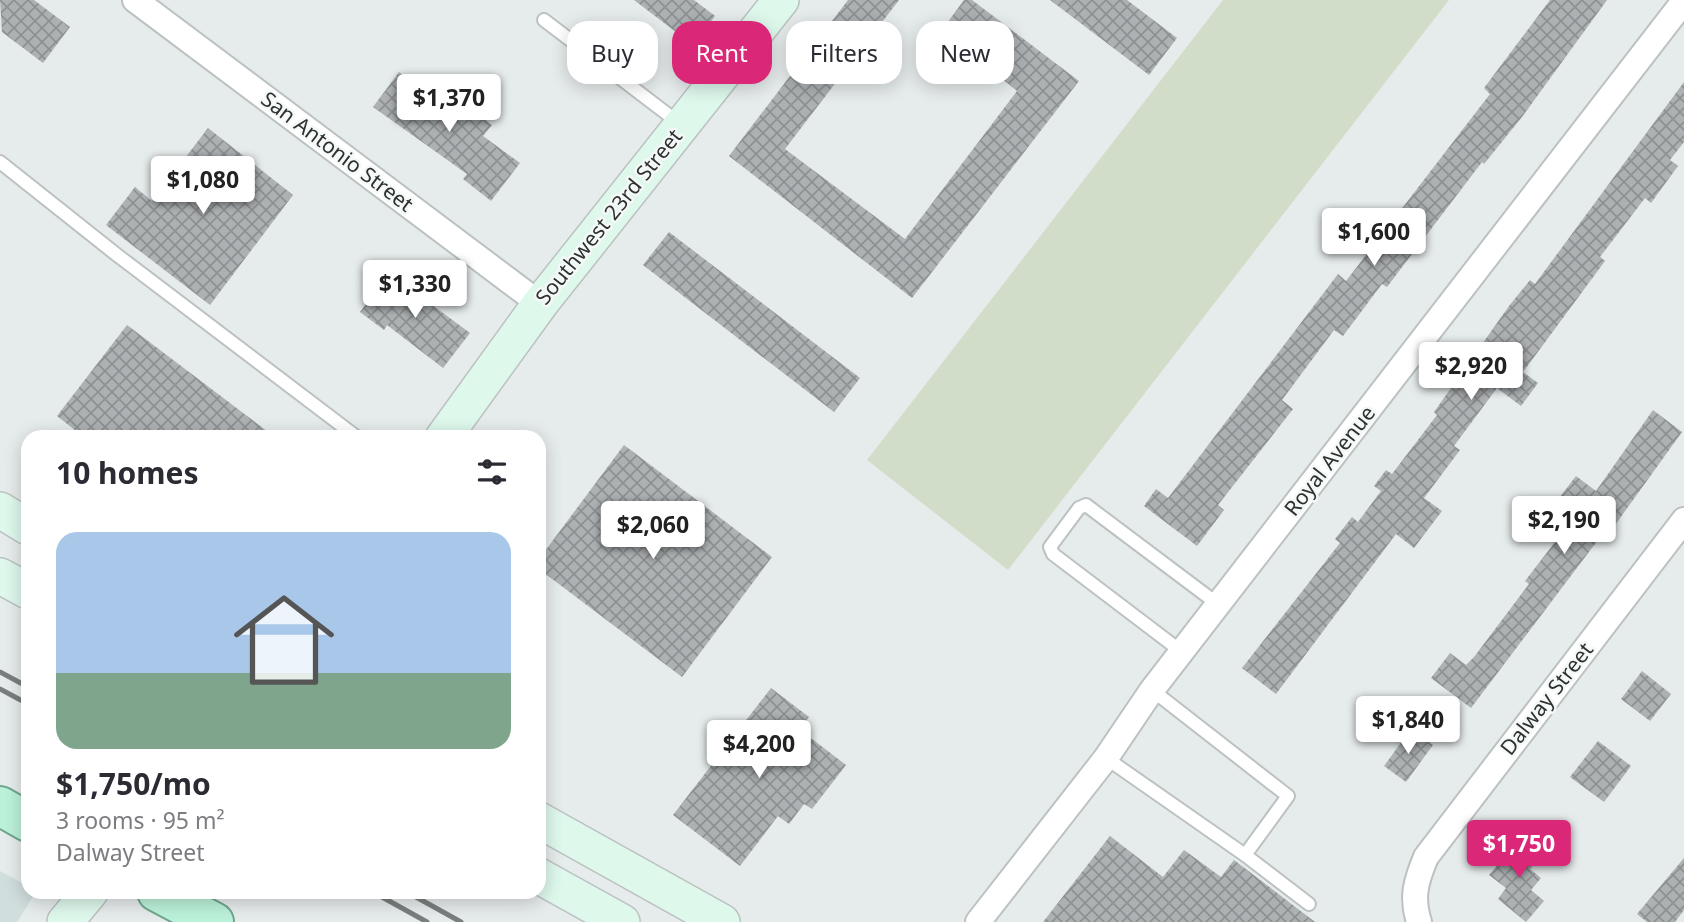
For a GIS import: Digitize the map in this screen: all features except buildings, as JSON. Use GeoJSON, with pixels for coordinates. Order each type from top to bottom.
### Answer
{"type":"FeatureCollection","features":[{"type":"Feature","properties":{"kind":"main road"},"geometry":{"type":"LineString","coordinates":[[0,806],[21,818]]}},
{"type":"Feature","properties":{"kind":"main road"},"geometry":{"type":"LineString","coordinates":[[170,899],[214,922]]}},
{"type":"Feature","properties":{"kind":"street","name":"San Antonio Street"},"geometry":{"type":"LineString","coordinates":[[135,0],[540,304]]}},
{"type":"Feature","properties":{"kind":"street","name":"Southwest 23rd Street"},"geometry":{"type":"LineString","coordinates":[[449,430],[540,304],[780,0]]}},
{"type":"Feature","properties":{"kind":"street","name":"Royal Avenue"},"geometry":{"type":"LineString","coordinates":[[978,922],[1106,758],[1152,690],[1684,1]]}},
{"type":"Feature","properties":{"kind":"street"},"geometry":{"type":"LineString","coordinates":[[0,510],[21,523]]}},
{"type":"Feature","properties":{"kind":"street","name":"Dalway Street"},"geometry":{"type":"LineString","coordinates":[[1419,922],[1414,904],[1415,884],[1426,857],[1684,520]]}},
{"type":"Feature","properties":{"kind":"street"},"geometry":{"type":"LineString","coordinates":[[0,576],[21,587]]}},
{"type":"Feature","properties":{"kind":"street"},"geometry":{"type":"LineString","coordinates":[[546,824],[722,922]]}},
{"type":"Feature","properties":{"kind":"street"},"geometry":{"type":"LineString","coordinates":[[574,895],[594,850]]}},
{"type":"Feature","properties":{"kind":"street"},"geometry":{"type":"LineString","coordinates":[[546,880],[622,922]]}},
{"type":"Feature","properties":{"kind":"street"},"geometry":{"type":"LineString","coordinates":[[65,922],[84,899]]}},
{"type":"Feature","properties":{"kind":"lane"},"geometry":{"type":"LineString","coordinates":[[544,20],[682,126]]}},
{"type":"Feature","properties":{"kind":"lane"},"geometry":{"type":"LineString","coordinates":[[0,162],[117,255],[347,430]]}},
{"type":"Feature","properties":{"kind":"lane"},"geometry":{"type":"LineString","coordinates":[[1182,652],[1053,554],[1050,547],[1079,508],[1086,505],[1219,605]]}},
{"type":"Feature","properties":{"kind":"lane"},"geometry":{"type":"LineString","coordinates":[[1152,690],[1288,796],[1245,856]]}},
{"type":"Feature","properties":{"kind":"lane"},"geometry":{"type":"LineString","coordinates":[[1106,758],[1309,904]]}},
{"type":"Feature","properties":{"kind":"shaded area"},"geometry":{"type":"Polygon","coordinates":[[[0,871],[21,882],[21,899],[31,899],[17,922],[0,922],[0,871]]]}},
{"type":"Feature","properties":{"kind":"green space"},"geometry":{"type":"Polygon","coordinates":[[[1223,0],[1449,0],[1008,570],[867,460],[1223,0]]]}},
{"type":"Feature","properties":{"kind":"railway"},"geometry":{"type":"LineString","coordinates":[[0,672],[21,683]]}},
{"type":"Feature","properties":{"kind":"railway"},"geometry":{"type":"LineString","coordinates":[[0,689],[21,700]]}},
{"type":"Feature","properties":{"kind":"railway"},"geometry":{"type":"LineString","coordinates":[[386,899],[427,922]]}},
{"type":"Feature","properties":{"kind":"railway"},"geometry":{"type":"LineString","coordinates":[[420,899],[461,922]]}}]}
